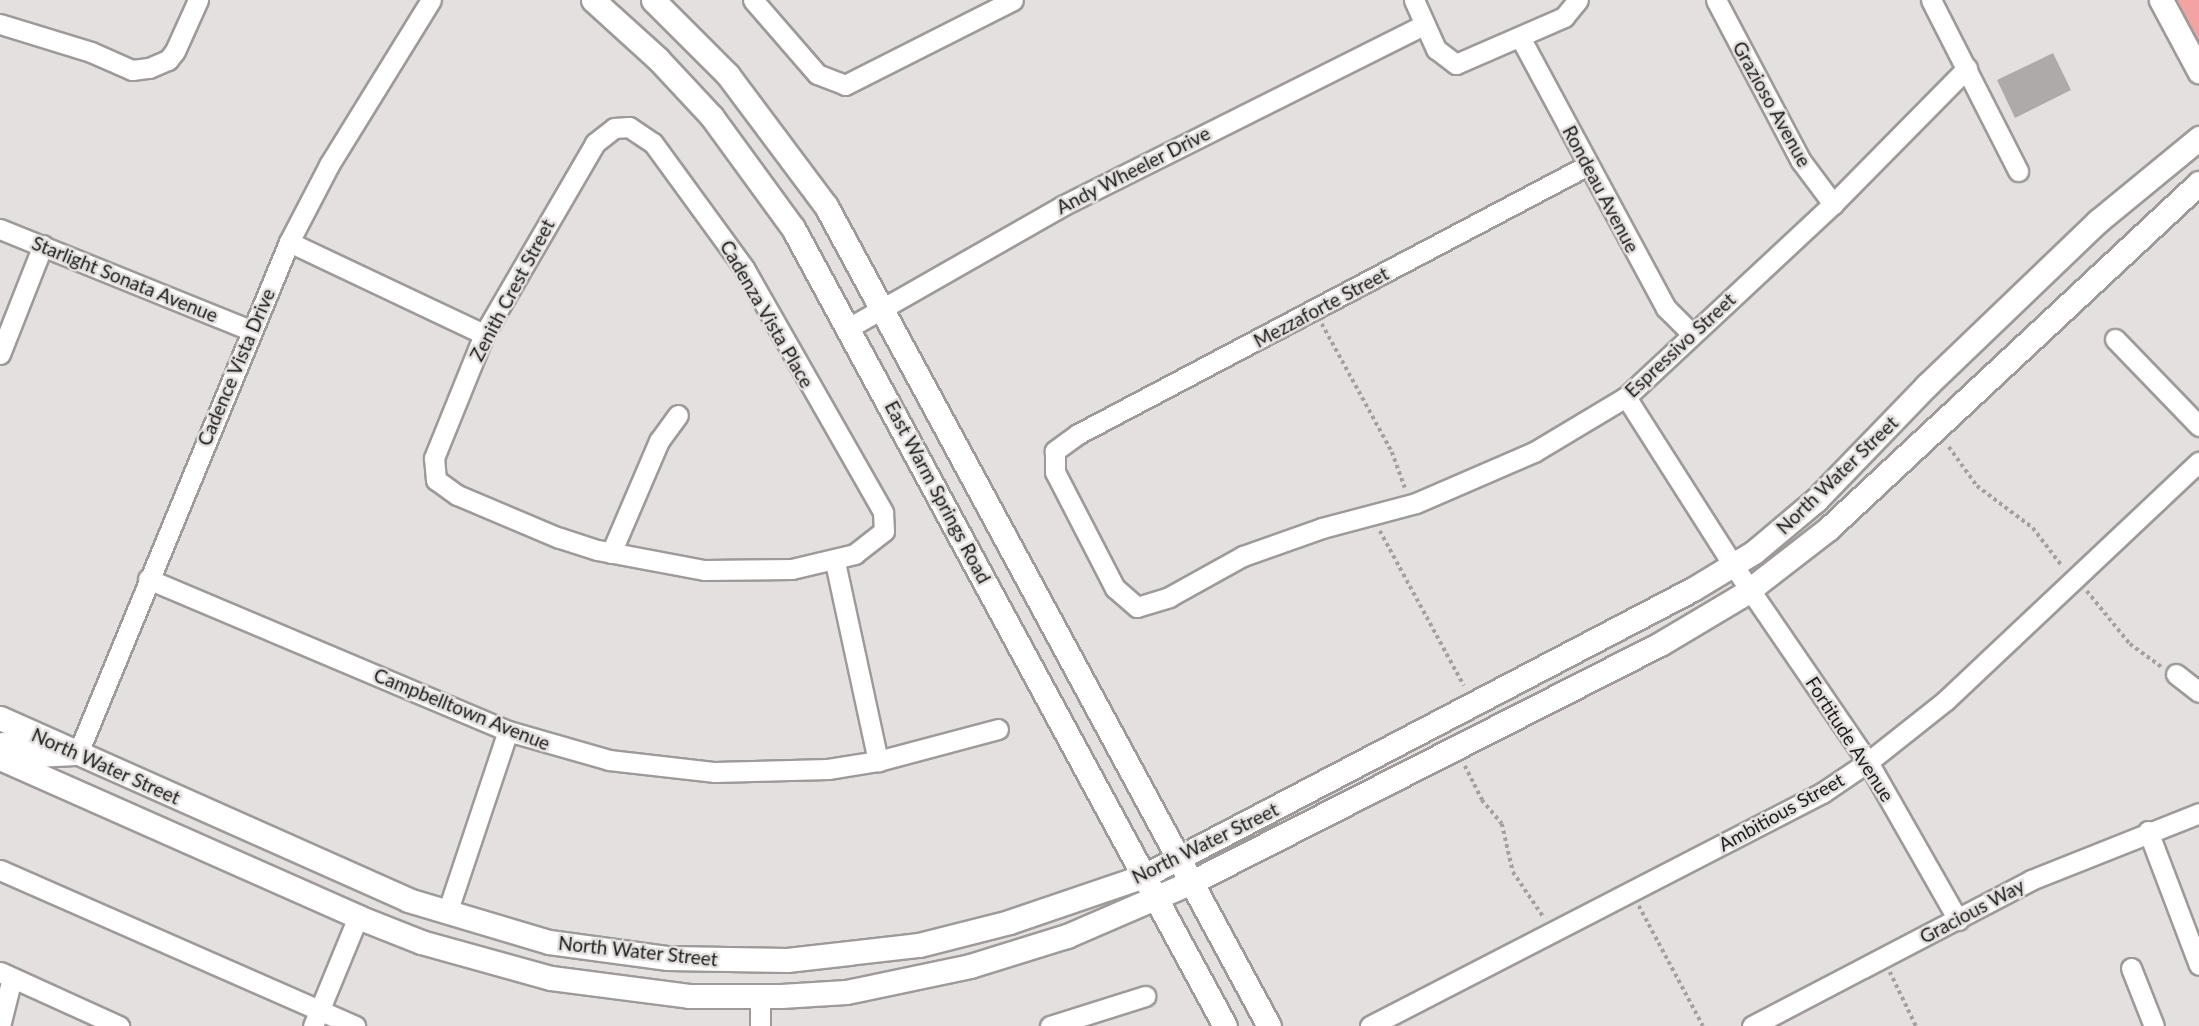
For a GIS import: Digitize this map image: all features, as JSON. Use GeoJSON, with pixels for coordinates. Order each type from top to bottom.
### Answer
{"type":"FeatureCollection","features":[{"type":"Feature","properties":{"kind":"main road","name":"East Warm Springs Road"},"geometry":{"type":"LineString","coordinates":[[593,0],[658,60],[727,136],[793,228],[850,327],[1225,1026]]}},
{"type":"Feature","properties":{"kind":"main road","name":"East Warm Springs Road"},"geometry":{"type":"LineString","coordinates":[[653,0],[728,75],[791,154],[883,306],[1269,1026]]}},
{"type":"Feature","properties":{"kind":"main road"},"geometry":{"type":"LineString","coordinates":[[2161,0],[2199,71]]}},
{"type":"Feature","properties":{"kind":"main road","name":"North Water Street"},"geometry":{"type":"LineString","coordinates":[[0,718],[447,913],[539,940],[616,953],[787,960],[919,945],[1009,922],[1144,876],[1733,565],[1816,500],[2047,269],[2199,138]]}},
{"type":"Feature","properties":{"kind":"main road","name":"North Water Street"},"geometry":{"type":"LineString","coordinates":[[0,758],[358,917],[421,942],[551,978],[648,992],[760,997],[846,992],[970,967],[1067,936],[1192,881],[1660,644],[1750,590],[1829,528],[2199,183]]}},
{"type":"Feature","properties":{"kind":"main road"},"geometry":{"type":"LineString","coordinates":[[0,743],[35,755],[78,753]]}},
{"type":"Feature","properties":{"kind":"street"},"geometry":{"type":"LineString","coordinates":[[0,24],[132,70],[149,68],[168,60],[175,51],[198,0]]}},
{"type":"Feature","properties":{"kind":"street","name":"Cadence Vista Drive"},"geometry":{"type":"LineString","coordinates":[[78,753],[250,330],[289,242],[329,164],[431,0]]}},
{"type":"Feature","properties":{"kind":"street"},"geometry":{"type":"LineString","coordinates":[[753,0],[817,74],[845,85],[1013,0]]}},
{"type":"Feature","properties":{"kind":"street"},"geometry":{"type":"LineString","coordinates":[[1414,0],[1422,26],[1436,49],[1456,64],[1564,17],[1578,0]]}},
{"type":"Feature","properties":{"kind":"street","name":"Grazioso Avenue"},"geometry":{"type":"LineString","coordinates":[[1716,0],[1801,161],[1833,204]]}},
{"type":"Feature","properties":{"kind":"street"},"geometry":{"type":"LineString","coordinates":[[1931,0],[2018,171]]}},
{"type":"Feature","properties":{"kind":"street","name":"Andy Wheeler Drive"},"geometry":{"type":"LineString","coordinates":[[850,327],[1062,206],[1422,26]]}},
{"type":"Feature","properties":{"kind":"street","name":"Rondeau Avenue"},"geometry":{"type":"LineString","coordinates":[[1520,37],[1666,308],[1692,334]]}},
{"type":"Feature","properties":{"kind":"street","name":"Espressivo Street"},"geometry":{"type":"LineString","coordinates":[[1137,607],[1169,597],[1243,556],[1416,503],[1534,452],[1626,397],[1833,204],[1967,68]]}},
{"type":"Feature","properties":{"kind":"street","name":"Zenith Crest Street"},"geometry":{"type":"LineString","coordinates":[[611,553],[559,538],[457,495],[433,473],[434,458],[484,334],[595,143],[622,126]]}},
{"type":"Feature","properties":{"kind":"street","name":"Cadenza Vista Place"},"geometry":{"type":"LineString","coordinates":[[622,126],[641,132],[653,143],[744,268],[887,525],[873,543],[835,562]]}},
{"type":"Feature","properties":{"kind":"street","name":"Mezzaforte Street"},"geometry":{"type":"LineString","coordinates":[[1137,607],[1109,577],[1055,472],[1055,451],[1078,434],[1588,165]]}},
{"type":"Feature","properties":{"kind":"street","name":"Starlight Sonata Avenue"},"geometry":{"type":"LineString","coordinates":[[0,229],[43,244],[250,330]]}},
{"type":"Feature","properties":{"kind":"street"},"geometry":{"type":"LineString","coordinates":[[289,242],[484,334]]}},
{"type":"Feature","properties":{"kind":"street"},"geometry":{"type":"LineString","coordinates":[[0,354],[43,244]]}},
{"type":"Feature","properties":{"kind":"street"},"geometry":{"type":"LineString","coordinates":[[2115,339],[2199,426]]}},
{"type":"Feature","properties":{"kind":"street","name":"Fortitude Avenue"},"geometry":{"type":"LineString","coordinates":[[1626,397],[1733,565],[1868,762],[1958,920]]}},
{"type":"Feature","properties":{"kind":"street"},"geometry":{"type":"LineString","coordinates":[[678,415],[659,440],[611,553],[720,572],[835,562],[878,761]]}},
{"type":"Feature","properties":{"kind":"street","name":"Ambitious Street"},"geometry":{"type":"LineString","coordinates":[[1370,1026],[1822,793],[1868,762],[1945,701],[2199,462]]}},
{"type":"Feature","properties":{"kind":"street","name":"Campbelltown Avenue"},"geometry":{"type":"LineString","coordinates":[[148,579],[508,732],[609,760],[715,772],[800,771],[878,761],[998,729]]}},
{"type":"Feature","properties":{"kind":"street"},"geometry":{"type":"LineString","coordinates":[[2176,674],[2199,692]]}},
{"type":"Feature","properties":{"kind":"street"},"geometry":{"type":"LineString","coordinates":[[447,913],[508,732]]}},
{"type":"Feature","properties":{"kind":"street","name":"Gracious Way"},"geometry":{"type":"LineString","coordinates":[[1752,1026],[2031,880],[2148,831],[2199,813]]}},
{"type":"Feature","properties":{"kind":"street"},"geometry":{"type":"LineString","coordinates":[[2148,831],[2199,965]]}},
{"type":"Feature","properties":{"kind":"street"},"geometry":{"type":"LineString","coordinates":[[0,870],[315,1019],[355,1026]]}},
{"type":"Feature","properties":{"kind":"street"},"geometry":{"type":"LineString","coordinates":[[315,1019],[358,917]]}},
{"type":"Feature","properties":{"kind":"street"},"geometry":{"type":"LineString","coordinates":[[2131,968],[2154,1026]]}},
{"type":"Feature","properties":{"kind":"street"},"geometry":{"type":"LineString","coordinates":[[0,1026],[6,975],[119,1026]]}},
{"type":"Feature","properties":{"kind":"street"},"geometry":{"type":"LineString","coordinates":[[1050,1026],[1081,1021],[1145,996]]}},
{"type":"Feature","properties":{"kind":"street"},"geometry":{"type":"LineString","coordinates":[[760,997],[760,1026]]}},
{"type":"Feature","properties":{"kind":"path"},"geometry":{"type":"LineString","coordinates":[[1315,310],[1416,503]]}},
{"type":"Feature","properties":{"kind":"path"},"geometry":{"type":"LineString","coordinates":[[1949,447],[1977,486],[2033,528],[2130,644],[2176,674]]}},
{"type":"Feature","properties":{"kind":"path"},"geometry":{"type":"LineString","coordinates":[[1373,515],[1474,703]]}},
{"type":"Feature","properties":{"kind":"path"},"geometry":{"type":"LineString","coordinates":[[1456,749],[1482,800],[1502,824],[1513,872],[1551,933]]}},
{"type":"Feature","properties":{"kind":"path"},"geometry":{"type":"LineString","coordinates":[[1631,892],[1703,1026]]}},
{"type":"Feature","properties":{"kind":"path"},"geometry":{"type":"LineString","coordinates":[[1882,958],[1903,993],[1916,1026]]}},
{"type":"Feature","properties":{"kind":"shaded area"},"geometry":{"type":"Polygon","coordinates":[[[2169,0],[2199,0],[2199,58],[2169,0]]]}},
{"type":"Feature","properties":{"kind":"building"},"geometry":{"type":"Polygon","coordinates":[[[2053,53],[2071,90],[2015,118],[1997,80],[2053,53]]]}}]}
